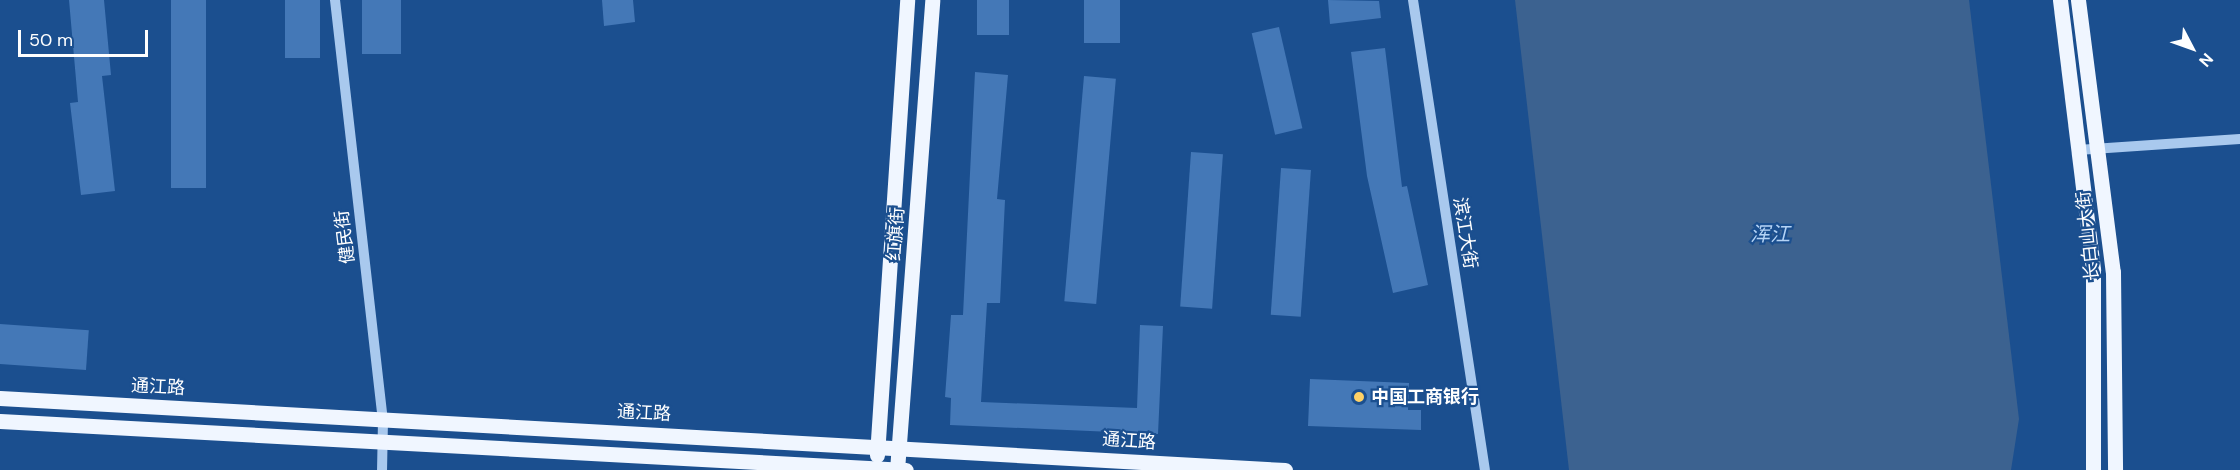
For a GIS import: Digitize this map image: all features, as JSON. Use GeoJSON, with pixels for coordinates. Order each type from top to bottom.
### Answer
{"type":"FeatureCollection","features":[{"type":"Feature","properties":{"kind":"main road"},"geometry":{"type":"LineString","coordinates":[[876,469],[907,0]]}},
{"type":"Feature","properties":{"kind":"main road","name":"红旗街"},"geometry":{"type":"LineString","coordinates":[[897,470],[932,0]]}},
{"type":"Feature","properties":{"kind":"main road","name":"长白山大街"},"geometry":{"type":"LineString","coordinates":[[2060,0],[2093,270],[2092,470]]}},
{"type":"Feature","properties":{"kind":"main road","name":"长白山大街"},"geometry":{"type":"LineString","coordinates":[[2078,0],[2113,272],[2115,470]]}},
{"type":"Feature","properties":{"kind":"main road","name":"通江路"},"geometry":{"type":"LineString","coordinates":[[0,398],[900,446],[1285,470]]}},
{"type":"Feature","properties":{"kind":"main road"},"geometry":{"type":"LineString","coordinates":[[0,421],[906,470]]}},
{"type":"Feature","properties":{"kind":"street","name":"健民街"},"geometry":{"type":"LineString","coordinates":[[335,0],[383,420],[382,470]]}},
{"type":"Feature","properties":{"kind":"street","name":"滨江大街"},"geometry":{"type":"LineString","coordinates":[[1413,0],[1485,470]]}},
{"type":"Feature","properties":{"kind":"street"},"geometry":{"type":"LineString","coordinates":[[2078,150],[2240,139]]}},
{"type":"Feature","properties":{"kind":"water","name":"浑江"},"geometry":{"type":"Polygon","coordinates":[[[1515,0],[1969,0],[2019,419],[2011,470],[1569,470],[1515,0]]]}},
{"type":"Feature","properties":{"kind":"building"},"geometry":{"type":"Polygon","coordinates":[[[69,0],[104,0],[111,75],[102,76],[115,191],[81,195],[70,103],[78,102],[69,0]]]}},
{"type":"Feature","properties":{"kind":"building"},"geometry":{"type":"Polygon","coordinates":[[[171,0],[206,0],[206,188],[171,188],[171,0]]]}},
{"type":"Feature","properties":{"kind":"building"},"geometry":{"type":"Polygon","coordinates":[[[285,0],[320,0],[320,58],[285,58],[285,0]]]}},
{"type":"Feature","properties":{"kind":"building"},"geometry":{"type":"Polygon","coordinates":[[[362,0],[401,0],[401,54],[362,54],[362,0]]]}},
{"type":"Feature","properties":{"kind":"building"},"geometry":{"type":"Polygon","coordinates":[[[602,0],[633,0],[635,22],[604,26],[602,0]]]}},
{"type":"Feature","properties":{"kind":"building"},"geometry":{"type":"Polygon","coordinates":[[[977,0],[1009,0],[1009,35],[977,35],[977,0]]]}},
{"type":"Feature","properties":{"kind":"building"},"geometry":{"type":"Polygon","coordinates":[[[1084,0],[1120,0],[1120,43],[1084,43],[1084,0]]]}},
{"type":"Feature","properties":{"kind":"building"},"geometry":{"type":"Polygon","coordinates":[[[1328,0],[1379,1],[1381,18],[1330,24],[1328,0]]]}},
{"type":"Feature","properties":{"kind":"building"},"geometry":{"type":"Polygon","coordinates":[[[1279,27],[1302,128],[1275,135],[1252,33],[1279,27]]]}},
{"type":"Feature","properties":{"kind":"building"},"geometry":{"type":"Polygon","coordinates":[[[1385,48],[1402,187],[1407,186],[1428,285],[1393,293],[1367,176],[1351,52],[1385,48]]]}},
{"type":"Feature","properties":{"kind":"building"},"geometry":{"type":"Polygon","coordinates":[[[975,72],[1008,75],[997,199],[1005,200],[1000,303],[987,303],[981,402],[1137,408],[1140,325],[1163,326],[1158,434],[950,425],[951,398],[945,397],[951,315],[963,315],[975,72]]]}},
{"type":"Feature","properties":{"kind":"building"},"geometry":{"type":"Polygon","coordinates":[[[1084,76],[1116,79],[1096,304],[1064,301],[1084,76]]]}},
{"type":"Feature","properties":{"kind":"building"},"geometry":{"type":"Polygon","coordinates":[[[1191,152],[1223,154],[1212,309],[1180,307],[1191,152]]]}},
{"type":"Feature","properties":{"kind":"building"},"geometry":{"type":"Polygon","coordinates":[[[1281,168],[1311,170],[1301,317],[1271,315],[1281,168]]]}},
{"type":"Feature","properties":{"kind":"building"},"geometry":{"type":"Polygon","coordinates":[[[0,324],[89,330],[86,370],[0,364],[0,324]]]}},
{"type":"Feature","properties":{"kind":"building","name":"中国工商银行"},"geometry":{"type":"Polygon","coordinates":[[[1310,379],[1409,383],[1408,410],[1421,410],[1421,430],[1308,426],[1310,379]]]}},
{"type":"Feature","properties":{"kind":"place","name":"中国工商银行"},"geometry":{"type":"Point","coordinates":[1359,397]}}]}
